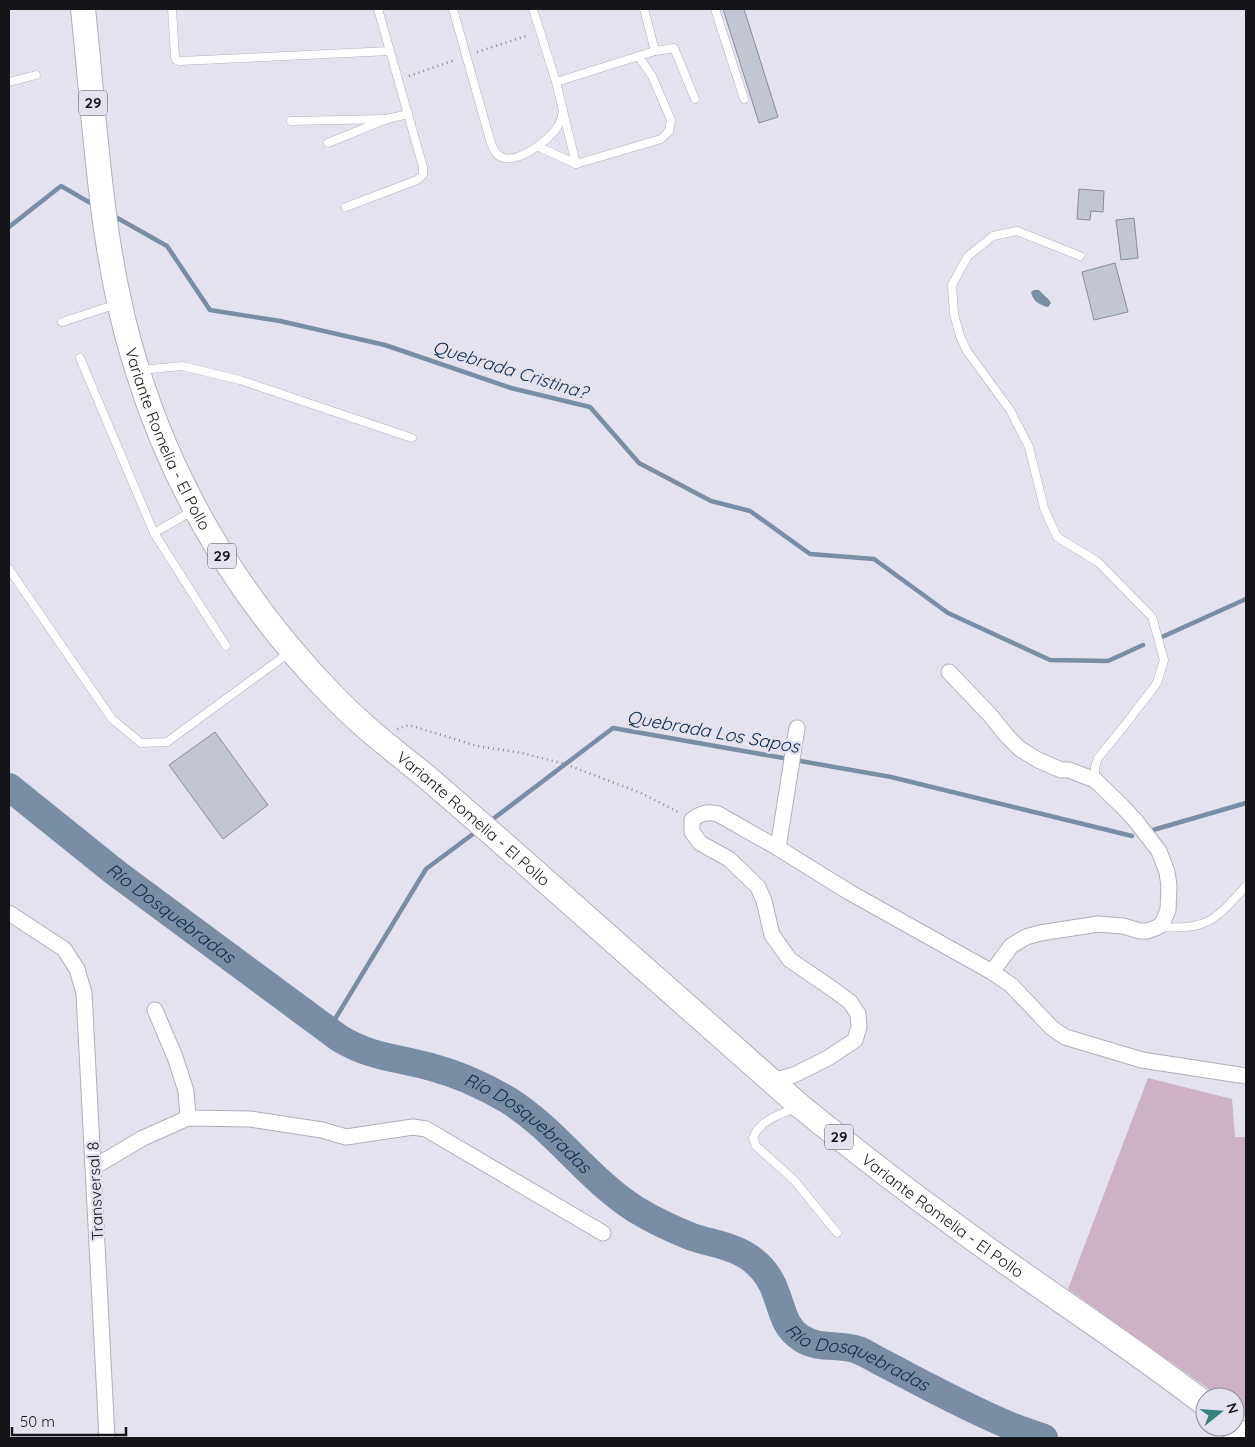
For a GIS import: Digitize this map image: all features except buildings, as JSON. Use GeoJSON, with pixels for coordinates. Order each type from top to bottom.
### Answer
{"type":"FeatureCollection","features":[{"type":"Feature","properties":{"kind":"highway","name":"Variante Romelia - El Pollo"},"geometry":{"type":"LineString","coordinates":[[83,9],[105,225],[119,304],[137,370],[163,441],[195,510],[245,590],[292,651],[335,698],[381,741],[466,810],[800,1106],[945,1219],[1122,1342],[1195,1397]]}},
{"type":"Feature","properties":{"kind":"street"},"geometry":{"type":"LineString","coordinates":[[949,672],[1020,749],[1038,760],[1061,770],[1069,770],[1095,780],[1135,820],[1159,851],[1167,872],[1169,898],[1166,916],[1158,927],[1147,931],[1140,931],[1123,926],[1098,924],[1026,937],[1011,946],[992,972]]}},
{"type":"Feature","properties":{"kind":"street"},"geometry":{"type":"LineString","coordinates":[[778,848],[797,728]]}},
{"type":"Feature","properties":{"kind":"street"},"geometry":{"type":"LineString","coordinates":[[772,1081],[794,1076],[828,1058],[855,1040],[859,1027],[858,1014],[850,1002],[790,960],[772,935],[764,901],[758,887],[729,859],[700,843],[692,832],[692,820],[699,815],[710,812],[718,814],[778,848],[849,892],[992,972],[1011,985],[1052,1028],[1065,1037],[1142,1060],[1246,1076]]}},
{"type":"Feature","properties":{"kind":"street","name":"Transversal 8"},"geometry":{"type":"LineString","coordinates":[[9,913],[64,949],[77,969],[84,993],[107,1438]]}},
{"type":"Feature","properties":{"kind":"street"},"geometry":{"type":"LineString","coordinates":[[155,1010],[175,1057],[186,1090],[188,1118]]}},
{"type":"Feature","properties":{"kind":"street"},"geometry":{"type":"LineString","coordinates":[[94,1167],[143,1138],[188,1118],[250,1119],[322,1130],[346,1137],[413,1127],[426,1129],[603,1233]]}},
{"type":"Feature","properties":{"kind":"lane"},"geometry":{"type":"LineString","coordinates":[[172,9],[175,57],[176,60],[180,61],[390,51]]}},
{"type":"Feature","properties":{"kind":"lane"},"geometry":{"type":"LineString","coordinates":[[346,207],[418,180],[423,175],[423,168],[378,9]]}},
{"type":"Feature","properties":{"kind":"lane"},"geometry":{"type":"LineString","coordinates":[[454,9],[493,147],[498,155],[505,158],[515,157],[538,147],[560,124],[563,111]]}},
{"type":"Feature","properties":{"kind":"lane"},"geometry":{"type":"LineString","coordinates":[[533,9],[556,82],[576,164]]}},
{"type":"Feature","properties":{"kind":"lane"},"geometry":{"type":"LineString","coordinates":[[644,9],[655,51]]}},
{"type":"Feature","properties":{"kind":"lane"},"geometry":{"type":"LineString","coordinates":[[715,9],[744,99]]}},
{"type":"Feature","properties":{"kind":"lane"},"geometry":{"type":"LineString","coordinates":[[556,82],[655,51],[674,48],[695,99]]}},
{"type":"Feature","properties":{"kind":"lane"},"geometry":{"type":"LineString","coordinates":[[538,147],[576,164],[661,138],[669,131],[671,120],[652,76],[639,57]]}},
{"type":"Feature","properties":{"kind":"lane"},"geometry":{"type":"LineString","coordinates":[[9,82],[36,75]]}},
{"type":"Feature","properties":{"kind":"lane"},"geometry":{"type":"LineString","coordinates":[[328,143],[387,119],[408,114]]}},
{"type":"Feature","properties":{"kind":"lane"},"geometry":{"type":"LineString","coordinates":[[291,121],[387,119]]}},
{"type":"Feature","properties":{"kind":"lane"},"geometry":{"type":"LineString","coordinates":[[1080,256],[1017,231],[992,236],[968,256],[952,285],[954,314],[960,336],[967,351],[1010,410],[1029,447],[1044,508],[1057,537],[1098,562],[1152,617],[1164,660],[1157,683],[1098,758],[1095,767],[1095,780]]}},
{"type":"Feature","properties":{"kind":"lane"},"geometry":{"type":"LineString","coordinates":[[62,322],[119,304]]}},
{"type":"Feature","properties":{"kind":"lane"},"geometry":{"type":"LineString","coordinates":[[80,358],[154,533],[226,646]]}},
{"type":"Feature","properties":{"kind":"lane"},"geometry":{"type":"LineString","coordinates":[[137,370],[182,366],[240,380],[412,438]]}},
{"type":"Feature","properties":{"kind":"lane"},"geometry":{"type":"LineString","coordinates":[[154,533],[195,510]]}},
{"type":"Feature","properties":{"kind":"lane"},"geometry":{"type":"LineString","coordinates":[[9,569],[112,719],[141,743],[167,742],[292,651]]}},
{"type":"Feature","properties":{"kind":"lane"},"geometry":{"type":"LineString","coordinates":[[1158,927],[1192,927],[1210,920],[1221,913],[1246,886]]}},
{"type":"Feature","properties":{"kind":"lane"},"geometry":{"type":"LineString","coordinates":[[800,1106],[774,1116],[757,1129],[753,1138],[756,1146],[794,1180],[837,1233]]}},
{"type":"Feature","properties":{"kind":"path"},"geometry":{"type":"LineString","coordinates":[[381,741],[400,727],[409,725],[477,746],[522,753],[565,764],[641,793],[692,820]]}},
{"type":"Feature","properties":{"kind":"shaded area"},"geometry":{"type":"Polygon","coordinates":[[[1148,1078],[1232,1099],[1235,1137],[1246,1137],[1246,1417],[1245,1387],[1206,1387],[1068,1289],[1148,1078]]]}},
{"type":"Feature","properties":{"kind":"water"},"geometry":{"type":"Polygon","coordinates":[[[1039,290],[1048,299],[1051,303],[1048,307],[1039,304],[1035,300],[1031,292],[1039,290]]]}},
{"type":"Feature","properties":{"kind":"waterway","name":"Quebrada Cristina?"},"geometry":{"type":"LineString","coordinates":[[9,227],[61,186],[94,205]]}},
{"type":"Feature","properties":{"kind":"waterway","name":"Quebrada Cristina?"},"geometry":{"type":"LineString","coordinates":[[112,215],[167,246],[210,310],[280,321],[385,345],[511,388],[590,407],[639,463],[711,501],[750,511],[810,554],[874,559],[948,613],[1050,660],[1108,661],[1143,645]]}},
{"type":"Feature","properties":{"kind":"waterway","name":"Quebrada Cristina?"},"geometry":{"type":"LineString","coordinates":[[1162,637],[1246,599]]}},
{"type":"Feature","properties":{"kind":"waterway","name":"Quebrada Los Sapos"},"geometry":{"type":"LineString","coordinates":[[489,822],[613,728],[891,777],[1132,836]]}},
{"type":"Feature","properties":{"kind":"waterway","name":"Río Dosquebradas"},"geometry":{"type":"LineString","coordinates":[[9,787],[116,873],[339,1038],[362,1050],[451,1073],[499,1095],[541,1125],[602,1184],[635,1209],[656,1221],[692,1237],[732,1249],[747,1256],[762,1268],[768,1277],[788,1325],[801,1338],[815,1344],[861,1351],[981,1413],[1044,1438]]}},
{"type":"Feature","properties":{"kind":"waterway","name":"Quebrada Los Sapos"},"geometry":{"type":"LineString","coordinates":[[1153,830],[1246,803]]}},
{"type":"Feature","properties":{"kind":"waterway","name":"Quebrada Los Sapos"},"geometry":{"type":"LineString","coordinates":[[329,1029],[426,869],[477,831]]}}]}
